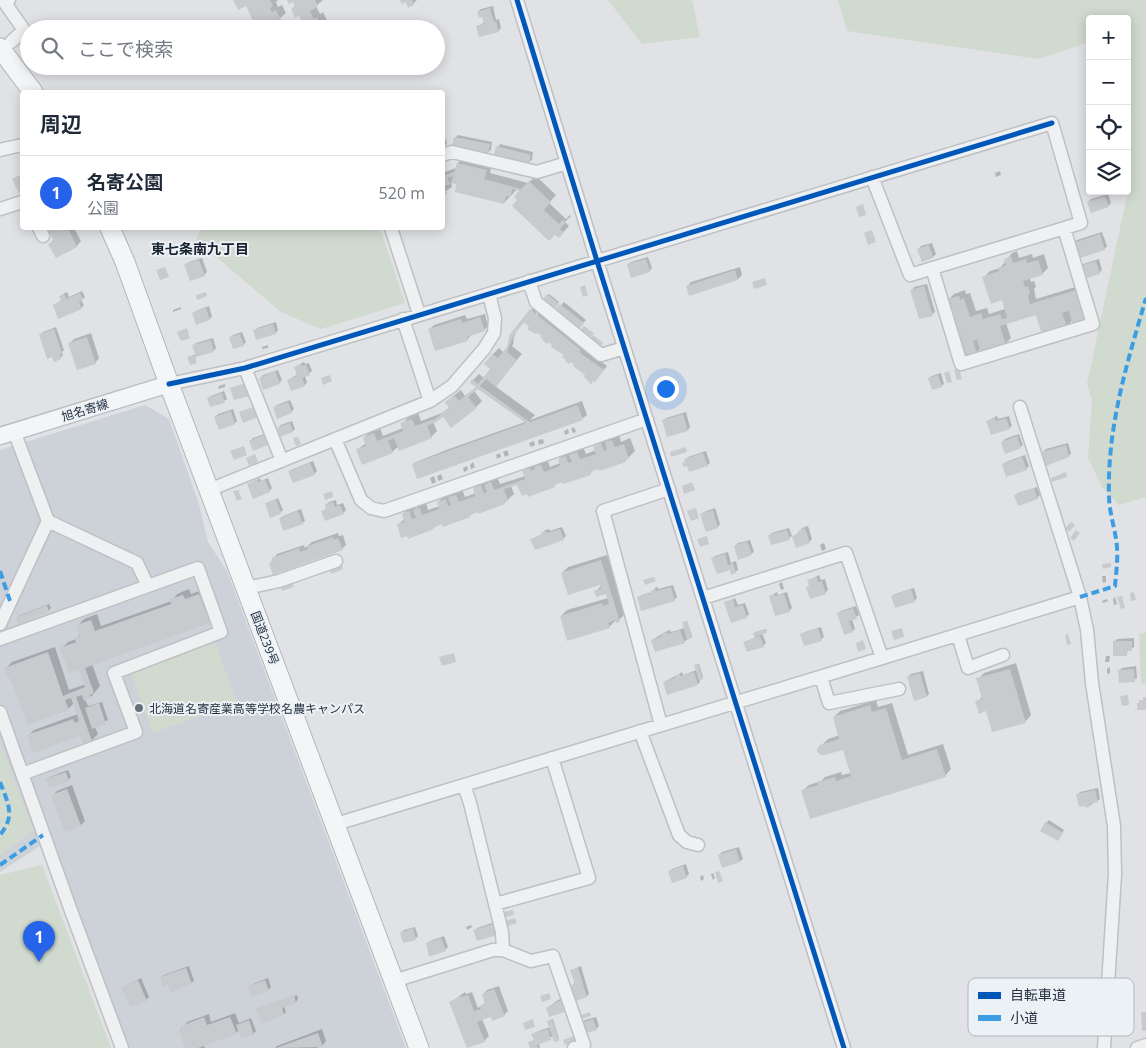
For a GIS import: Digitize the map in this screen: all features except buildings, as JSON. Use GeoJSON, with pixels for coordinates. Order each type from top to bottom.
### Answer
{"type":"FeatureCollection","features":[{"type":"Feature","properties":{"kind":"highway"},"geometry":{"type":"LineString","coordinates":[[6,45],[20,69]]}},
{"type":"Feature","properties":{"kind":"highway"},"geometry":{"type":"LineString","coordinates":[[23,75],[32,90]]}},
{"type":"Feature","properties":{"kind":"highway","name":"国道239号"},"geometry":{"type":"LineString","coordinates":[[111,230],[128,271],[419,1048]]}},
{"type":"Feature","properties":{"kind":"main road","name":"旭名寄線"},"geometry":{"type":"LineString","coordinates":[[7,434],[169,384]]}},
{"type":"Feature","properties":{"kind":"street"},"geometry":{"type":"LineString","coordinates":[[9,0],[4,2],[20,24]]}},
{"type":"Feature","properties":{"kind":"street"},"geometry":{"type":"LineString","coordinates":[[517,0],[596,261],[844,1048]]}},
{"type":"Feature","properties":{"kind":"street"},"geometry":{"type":"LineString","coordinates":[[6,45],[20,33]]}},
{"type":"Feature","properties":{"kind":"street"},"geometry":{"type":"LineString","coordinates":[[169,384],[245,368],[1052,122],[1081,223],[910,275],[872,177]]}},
{"type":"Feature","properties":{"kind":"street"},"geometry":{"type":"LineString","coordinates":[[0,150],[20,145]]}},
{"type":"Feature","properties":{"kind":"street"},"geometry":{"type":"LineString","coordinates":[[445,154],[452,152],[536,172],[567,163]]}},
{"type":"Feature","properties":{"kind":"street"},"geometry":{"type":"LineString","coordinates":[[0,209],[20,203]]}},
{"type":"Feature","properties":{"kind":"street"},"geometry":{"type":"LineString","coordinates":[[932,268],[961,364],[1093,324],[1064,228]]}},
{"type":"Feature","properties":{"kind":"street"},"geometry":{"type":"LineString","coordinates":[[392,230],[420,314]]}},
{"type":"Feature","properties":{"kind":"street"},"geometry":{"type":"LineString","coordinates":[[529,282],[536,302],[601,355],[624,348]]}},
{"type":"Feature","properties":{"kind":"street"},"geometry":{"type":"LineString","coordinates":[[209,490],[430,402],[452,386],[479,355],[494,333],[495,318],[489,294]]}},
{"type":"Feature","properties":{"kind":"street"},"geometry":{"type":"LineString","coordinates":[[403,319],[430,402]]}},
{"type":"Feature","properties":{"kind":"street"},"geometry":{"type":"LineString","coordinates":[[245,368],[282,461]]}},
{"type":"Feature","properties":{"kind":"street"},"geometry":{"type":"LineString","coordinates":[[1020,407],[1080,596],[1087,630],[1092,682],[1114,826],[1114,883],[1108,978]]}},
{"type":"Feature","properties":{"kind":"street"},"geometry":{"type":"LineString","coordinates":[[335,439],[361,500],[371,508],[384,511],[647,419]]}},
{"type":"Feature","properties":{"kind":"street"},"geometry":{"type":"LineString","coordinates":[[7,434],[48,521],[137,563],[148,586]]}},
{"type":"Feature","properties":{"kind":"street"},"geometry":{"type":"LineString","coordinates":[[661,725],[603,511],[669,489]]}},
{"type":"Feature","properties":{"kind":"street"},"geometry":{"type":"LineString","coordinates":[[0,624],[48,521]]}},
{"type":"Feature","properties":{"kind":"street"},"geometry":{"type":"LineString","coordinates":[[703,598],[846,553],[882,658]]}},
{"type":"Feature","properties":{"kind":"street"},"geometry":{"type":"LineString","coordinates":[[246,588],[279,581],[336,561]]}},
{"type":"Feature","properties":{"kind":"street"},"geometry":{"type":"LineString","coordinates":[[0,639],[198,568],[222,632],[114,673],[136,732],[22,774]]}},
{"type":"Feature","properties":{"kind":"street"},"geometry":{"type":"LineString","coordinates":[[336,824],[821,677],[1080,596]]}},
{"type":"Feature","properties":{"kind":"street"},"geometry":{"type":"LineString","coordinates":[[958,635],[968,668],[1003,655]]}},
{"type":"Feature","properties":{"kind":"street"},"geometry":{"type":"LineString","coordinates":[[821,677],[829,703],[898,689]]}},
{"type":"Feature","properties":{"kind":"street"},"geometry":{"type":"LineString","coordinates":[[0,712],[122,1048]]}},
{"type":"Feature","properties":{"kind":"street"},"geometry":{"type":"LineString","coordinates":[[640,731],[679,836],[687,842],[698,845]]}},
{"type":"Feature","properties":{"kind":"street"},"geometry":{"type":"LineString","coordinates":[[495,904],[589,878],[552,758]]}},
{"type":"Feature","properties":{"kind":"street"},"geometry":{"type":"LineString","coordinates":[[464,785],[502,932],[503,950]]}},
{"type":"Feature","properties":{"kind":"street"},"geometry":{"type":"LineString","coordinates":[[394,981],[493,950],[503,950],[531,961],[553,956],[584,1045],[574,1048]]}},
{"type":"Feature","properties":{"kind":"street"},"geometry":{"type":"LineString","coordinates":[[1137,1048],[1146,1045]]}},
{"type":"Feature","properties":{"kind":"shaded area"},"geometry":{"type":"Polygon","coordinates":[[[608,0],[692,0],[700,37],[642,44],[608,0]]]}},
{"type":"Feature","properties":{"kind":"shaded area"},"geometry":{"type":"Polygon","coordinates":[[[838,0],[1146,0],[1146,497],[1119,505],[1102,487],[1088,458],[1092,400],[1087,384],[1127,195],[1131,195],[1131,15],[1086,15],[1086,43],[1039,59],[847,31],[838,0]]]}},
{"type":"Feature","properties":{"kind":"shaded area"},"geometry":{"type":"Polygon","coordinates":[[[200,230],[381,230],[405,303],[321,329],[281,312],[196,240],[200,230]]]}},
{"type":"Feature","properties":{"kind":"shaded area","name":"北海道名寄産業高等学校名農キャンパス"},"geometry":{"type":"Polygon","coordinates":[[[145,405],[169,419],[199,504],[208,542],[227,571],[406,1048],[116,1048],[40,846],[0,872],[0,450],[145,405]]]}},
{"type":"Feature","properties":{"kind":"shaded area"},"geometry":{"type":"Polygon","coordinates":[[[1146,632],[1146,684],[1141,684],[1139,634],[1146,632]]]}},
{"type":"Feature","properties":{"kind":"shaded area"},"geometry":{"type":"Polygon","coordinates":[[[215,642],[237,703],[153,733],[131,673],[215,642]]]}},
{"type":"Feature","properties":{"kind":"shaded area"},"geometry":{"type":"Polygon","coordinates":[[[0,743],[34,830],[0,855],[0,743]]]}},
{"type":"Feature","properties":{"kind":"shaded area"},"geometry":{"type":"Polygon","coordinates":[[[42,865],[111,1048],[0,1048],[0,875],[42,865]]]}},
{"type":"Feature","properties":{"kind":"marked path"},"geometry":{"type":"LineString","coordinates":[[1080,597],[1115,586],[1117,548],[1109,496],[1111,445],[1120,396],[1146,298]]}},
{"type":"Feature","properties":{"kind":"marked path"},"geometry":{"type":"LineString","coordinates":[[0,571],[10,601]]}},
{"type":"Feature","properties":{"kind":"marked path"},"geometry":{"type":"LineString","coordinates":[[0,782],[9,809],[8,821],[0,835]]}},
{"type":"Feature","properties":{"kind":"marked path"},"geometry":{"type":"LineString","coordinates":[[0,865],[43,835]]}},
{"type":"Feature","properties":{"kind":"cycle path"},"geometry":{"type":"LineString","coordinates":[[517,0],[844,1048]]}},
{"type":"Feature","properties":{"kind":"cycle path"},"geometry":{"type":"LineString","coordinates":[[169,384],[245,368],[1052,123]]}},
{"type":"Feature","properties":{"kind":"place","name":"北海道名寄産業高等学校名農キャンパス"},"geometry":{"type":"Point","coordinates":[139,708]}},
{"type":"Feature","properties":{"kind":"place","name":"名寄公園"},"geometry":{"type":"Point","coordinates":[39,962]}},
{"type":"Feature","properties":{"kind":"district","name":"東七条南九丁目"},"geometry":{"type":"Point","coordinates":[200,248]}}]}
